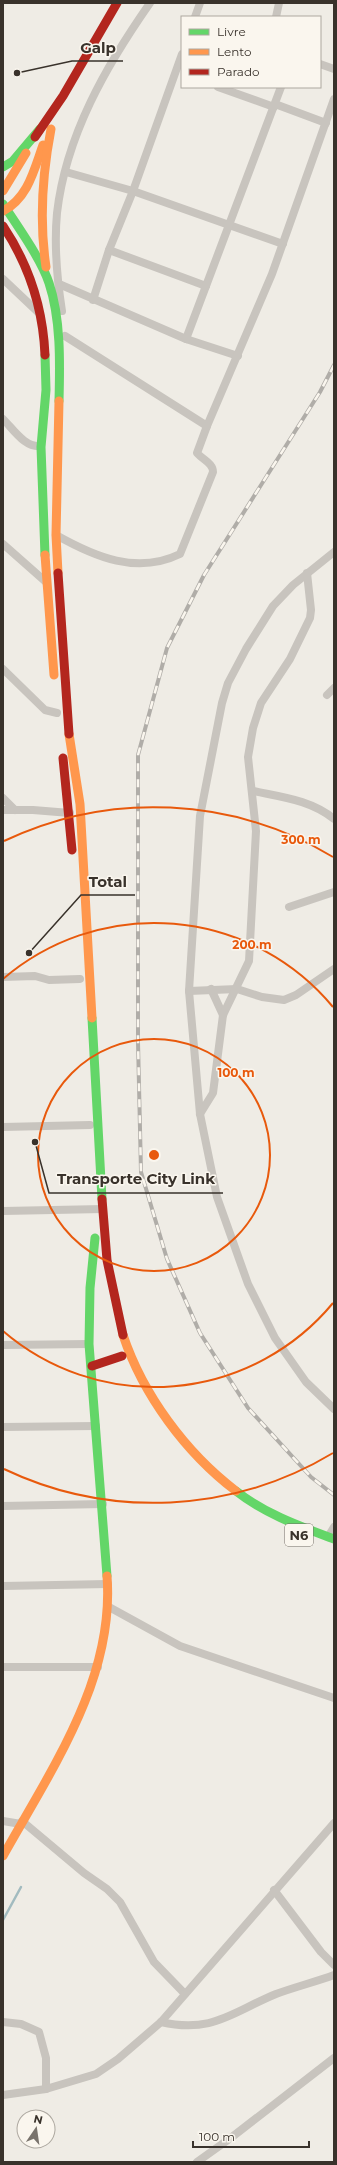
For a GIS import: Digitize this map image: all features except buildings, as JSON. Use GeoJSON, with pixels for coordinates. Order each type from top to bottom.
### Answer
{"type":"FeatureCollection","features":[{"type":"Feature","properties":{"kind":"main road"},"geometry":{"type":"LineString","coordinates":[[3,191],[40,129],[63,96],[117,3]]}},
{"type":"Feature","properties":{"kind":"main road"},"geometry":{"type":"LineString","coordinates":[[5,208],[20,196],[29,183],[63,96]]}},
{"type":"Feature","properties":{"kind":"main road"},"geometry":{"type":"LineString","coordinates":[[3,167],[14,161],[40,129]]}},
{"type":"Feature","properties":{"kind":"main road"},"geometry":{"type":"LineString","coordinates":[[49,282],[42,240],[40,205],[41,182],[51,129]]}},
{"type":"Feature","properties":{"kind":"main road","name":"N6"},"geometry":{"type":"LineString","coordinates":[[5,208],[25,236],[49,282],[61,336],[60,431],[56,535],[67,719],[80,815],[98,1209],[94,1231],[103,1290]]}},
{"type":"Feature","properties":{"kind":"main road"},"geometry":{"type":"LineString","coordinates":[[3,226],[13,239],[24,258],[34,285],[42,316],[46,388],[41,446],[46,583],[55,682]]}},
{"type":"Feature","properties":{"kind":"main road"},"geometry":{"type":"LineString","coordinates":[[58,717],[69,813],[72,860]]}},
{"type":"Feature","properties":{"kind":"main road","name":"N6"},"geometry":{"type":"LineString","coordinates":[[79,963],[90,1125],[98,1209],[111,1287],[131,1355],[164,1415],[206,1465],[247,1500],[271,1513],[331,1538]]}},
{"type":"Feature","properties":{"kind":"main road"},"geometry":{"type":"LineString","coordinates":[[3,1856],[80,1713],[98,1667],[104,1644],[109,1607],[108,1584],[103,1504],[89,1344],[90,1282],[94,1231]]}},
{"type":"Feature","properties":{"kind":"main road"},"geometry":{"type":"LineString","coordinates":[[110,1323],[122,1356],[158,1422],[201,1472],[236,1504]]}},
{"type":"Feature","properties":{"kind":"main road"},"geometry":{"type":"LineString","coordinates":[[92,1366],[122,1356]]}},
{"type":"Feature","properties":{"kind":"main road","name":"N6"},"geometry":{"type":"LineString","coordinates":[[259,1518],[317,1543]]}},
{"type":"Feature","properties":{"kind":"street"},"geometry":{"type":"LineString","coordinates":[[150,3],[124,41],[87,106],[66,172],[57,213],[56,252],[61,336],[207,426]]}},
{"type":"Feature","properties":{"kind":"street"},"geometry":{"type":"LineString","coordinates":[[195,16],[200,3]]}},
{"type":"Feature","properties":{"kind":"street"},"geometry":{"type":"LineString","coordinates":[[276,16],[279,3]]}},
{"type":"Feature","properties":{"kind":"street"},"geometry":{"type":"LineString","coordinates":[[93,300],[109,250],[179,73],[181,60]]}},
{"type":"Feature","properties":{"kind":"street"},"geometry":{"type":"LineString","coordinates":[[321,64],[334,69]]}},
{"type":"Feature","properties":{"kind":"street"},"geometry":{"type":"LineString","coordinates":[[221,88],[326,123]]}},
{"type":"Feature","properties":{"kind":"street"},"geometry":{"type":"LineString","coordinates":[[186,338],[281,88]]}},
{"type":"Feature","properties":{"kind":"street"},"geometry":{"type":"LineString","coordinates":[[56,535],[97,556],[119,562],[151,563],[172,558],[180,554],[213,472],[213,468],[209,463],[197,453],[283,244],[334,99]]}},
{"type":"Feature","properties":{"kind":"street"},"geometry":{"type":"LineString","coordinates":[[66,172],[133,191],[283,244]]}},
{"type":"Feature","properties":{"kind":"street"},"geometry":{"type":"LineString","coordinates":[[109,250],[206,286]]}},
{"type":"Feature","properties":{"kind":"street"},"geometry":{"type":"LineString","coordinates":[[3,279],[42,316]]}},
{"type":"Feature","properties":{"kind":"street"},"geometry":{"type":"LineString","coordinates":[[59,284],[93,300],[186,338],[238,356]]}},
{"type":"Feature","properties":{"kind":"street"},"geometry":{"type":"LineString","coordinates":[[3,419],[28,444],[34,447],[41,446]]}},
{"type":"Feature","properties":{"kind":"street"},"geometry":{"type":"LineString","coordinates":[[5,550],[46,583]]}},
{"type":"Feature","properties":{"kind":"street"},"geometry":{"type":"LineString","coordinates":[[334,552],[307,573],[273,606],[228,683],[222,703],[200,816],[189,991],[200,1114],[217,1197],[248,1284],[275,1338],[306,1382],[334,1409]]}},
{"type":"Feature","properties":{"kind":"street"},"geometry":{"type":"LineString","coordinates":[[200,1114],[213,1093],[223,1015],[237,989],[249,961],[256,831],[253,791],[248,757],[253,728],[261,703],[290,659],[310,618],[311,610],[307,573]]}},
{"type":"Feature","properties":{"kind":"street"},"geometry":{"type":"LineString","coordinates":[[3,669],[45,710],[58,717]]}},
{"type":"Feature","properties":{"kind":"street"},"geometry":{"type":"LineString","coordinates":[[327,695],[334,688]]}},
{"type":"Feature","properties":{"kind":"street"},"geometry":{"type":"LineString","coordinates":[[253,791],[307,803],[326,812],[334,819]]}},
{"type":"Feature","properties":{"kind":"street"},"geometry":{"type":"LineString","coordinates":[[3,798],[15,810]]}},
{"type":"Feature","properties":{"kind":"street"},"geometry":{"type":"LineString","coordinates":[[3,810],[69,813],[80,815]]}},
{"type":"Feature","properties":{"kind":"street"},"geometry":{"type":"LineString","coordinates":[[290,907],[334,892]]}},
{"type":"Feature","properties":{"kind":"street"},"geometry":{"type":"LineString","coordinates":[[189,991],[237,989],[262,997],[284,1000],[296,995],[334,969]]}},
{"type":"Feature","properties":{"kind":"street"},"geometry":{"type":"LineString","coordinates":[[3,977],[35,976],[49,980],[80,979]]}},
{"type":"Feature","properties":{"kind":"street"},"geometry":{"type":"LineString","coordinates":[[211,989],[223,1015]]}},
{"type":"Feature","properties":{"kind":"street"},"geometry":{"type":"LineString","coordinates":[[3,1127],[90,1125]]}},
{"type":"Feature","properties":{"kind":"street"},"geometry":{"type":"LineString","coordinates":[[3,1211],[98,1209]]}},
{"type":"Feature","properties":{"kind":"street"},"geometry":{"type":"LineString","coordinates":[[3,1346],[89,1344]]}},
{"type":"Feature","properties":{"kind":"street"},"geometry":{"type":"LineString","coordinates":[[3,1427],[96,1426]]}},
{"type":"Feature","properties":{"kind":"street"},"geometry":{"type":"LineString","coordinates":[[3,1506],[103,1504]]}},
{"type":"Feature","properties":{"kind":"street"},"geometry":{"type":"LineString","coordinates":[[331,1538],[334,1527]]}},
{"type":"Feature","properties":{"kind":"street"},"geometry":{"type":"LineString","coordinates":[[3,1586],[108,1584]]}},
{"type":"Feature","properties":{"kind":"street"},"geometry":{"type":"LineString","coordinates":[[109,1607],[180,1646],[334,1698]]}},
{"type":"Feature","properties":{"kind":"street"},"geometry":{"type":"LineString","coordinates":[[3,1667],[98,1667]]}},
{"type":"Feature","properties":{"kind":"street"},"geometry":{"type":"LineString","coordinates":[[3,1822],[22,1822],[84,1873],[107,1889],[120,1902],[154,1962],[185,1994]]}},
{"type":"Feature","properties":{"kind":"street"},"geometry":{"type":"LineString","coordinates":[[3,2095],[46,2089],[96,2074],[118,2059],[161,2022],[274,1890],[334,1823]]}},
{"type":"Feature","properties":{"kind":"street"},"geometry":{"type":"LineString","coordinates":[[274,1890],[321,1952],[334,1965]]}},
{"type":"Feature","properties":{"kind":"street"},"geometry":{"type":"LineString","coordinates":[[161,2022],[184,2027],[205,2025],[229,2017],[290,1988],[334,1975]]}},
{"type":"Feature","properties":{"kind":"street"},"geometry":{"type":"LineString","coordinates":[[3,2022],[21,2024],[39,2032],[46,2058],[46,2089]]}},
{"type":"Feature","properties":{"kind":"street"},"geometry":{"type":"LineString","coordinates":[[196,2162],[232,2138],[334,2058]]}},
{"type":"Feature","properties":{"kind":"waterway"},"geometry":{"type":"LineString","coordinates":[[3,1920],[21,1887]]}},
{"type":"Feature","properties":{"kind":"railway"},"geometry":{"type":"LineString","coordinates":[[334,365],[320,392],[204,575],[167,648],[138,755],[138,1042],[141,1172],[167,1259],[200,1333],[248,1408],[311,1477],[334,1495]]}},
{"type":"Feature","properties":{"kind":"traffic: fast"},"geometry":{"type":"LineString","coordinates":[[3,167],[13,161],[40,129]]}},
{"type":"Feature","properties":{"kind":"traffic: fast"},"geometry":{"type":"LineString","coordinates":[[3,204],[35,253],[49,283],[53,297],[59,341],[59,401]]}},
{"type":"Feature","properties":{"kind":"traffic: fast"},"geometry":{"type":"LineString","coordinates":[[45,355],[46,390],[41,447],[45,555]]}},
{"type":"Feature","properties":{"kind":"traffic: fast"},"geometry":{"type":"LineString","coordinates":[[92,1018],[102,1199]]}},
{"type":"Feature","properties":{"kind":"traffic: fast"},"geometry":{"type":"LineString","coordinates":[[95,1238],[90,1288],[89,1344],[107,1576]]}},
{"type":"Feature","properties":{"kind":"traffic: fast"},"geometry":{"type":"LineString","coordinates":[[236,1491],[271,1513],[334,1539]]}},
{"type":"Feature","properties":{"kind":"traffic: slow"},"geometry":{"type":"LineString","coordinates":[[46,267],[42,198],[45,164],[51,129]]}},
{"type":"Feature","properties":{"kind":"traffic: slow"},"geometry":{"type":"LineString","coordinates":[[3,211],[19,199],[24,191],[33,173],[43,145]]}},
{"type":"Feature","properties":{"kind":"traffic: slow"},"geometry":{"type":"LineString","coordinates":[[3,191],[26,153]]}},
{"type":"Feature","properties":{"kind":"traffic: slow"},"geometry":{"type":"LineString","coordinates":[[58,573],[56,535],[59,401]]}},
{"type":"Feature","properties":{"kind":"traffic: slow"},"geometry":{"type":"LineString","coordinates":[[45,555],[54,675]]}},
{"type":"Feature","properties":{"kind":"traffic: slow"},"geometry":{"type":"LineString","coordinates":[[69,734],[80,804],[92,1018]]}},
{"type":"Feature","properties":{"kind":"traffic: slow"},"geometry":{"type":"LineString","coordinates":[[123,1335],[142,1379],[154,1401],[168,1421],[200,1459],[236,1491]]}},
{"type":"Feature","properties":{"kind":"traffic: slow"},"geometry":{"type":"LineString","coordinates":[[3,1856],[59,1757],[76,1722],[90,1687],[101,1651],[107,1614],[107,1576]]}},
{"type":"Feature","properties":{"kind":"traffic: jam"},"geometry":{"type":"LineString","coordinates":[[35,137],[63,96],[117,3]]}},
{"type":"Feature","properties":{"kind":"traffic: jam"},"geometry":{"type":"LineString","coordinates":[[3,226],[20,256],[33,288],[41,320],[45,355]]}},
{"type":"Feature","properties":{"kind":"traffic: jam"},"geometry":{"type":"LineString","coordinates":[[58,573],[69,734]]}},
{"type":"Feature","properties":{"kind":"traffic: jam"},"geometry":{"type":"LineString","coordinates":[[63,758],[72,850]]}},
{"type":"Feature","properties":{"kind":"traffic: jam"},"geometry":{"type":"LineString","coordinates":[[102,1199],[107,1260],[123,1335]]}},
{"type":"Feature","properties":{"kind":"traffic: jam"},"geometry":{"type":"LineString","coordinates":[[92,1366],[122,1356]]}},
{"type":"Feature","properties":{"kind":"place","name":"Galp"},"geometry":{"type":"Point","coordinates":[17,73]}},
{"type":"Feature","properties":{"kind":"place","name":"Total"},"geometry":{"type":"Point","coordinates":[29,953]}},
{"type":"Feature","properties":{"kind":"place","name":"Transporte City Link"},"geometry":{"type":"Point","coordinates":[35,1142]}}]}
